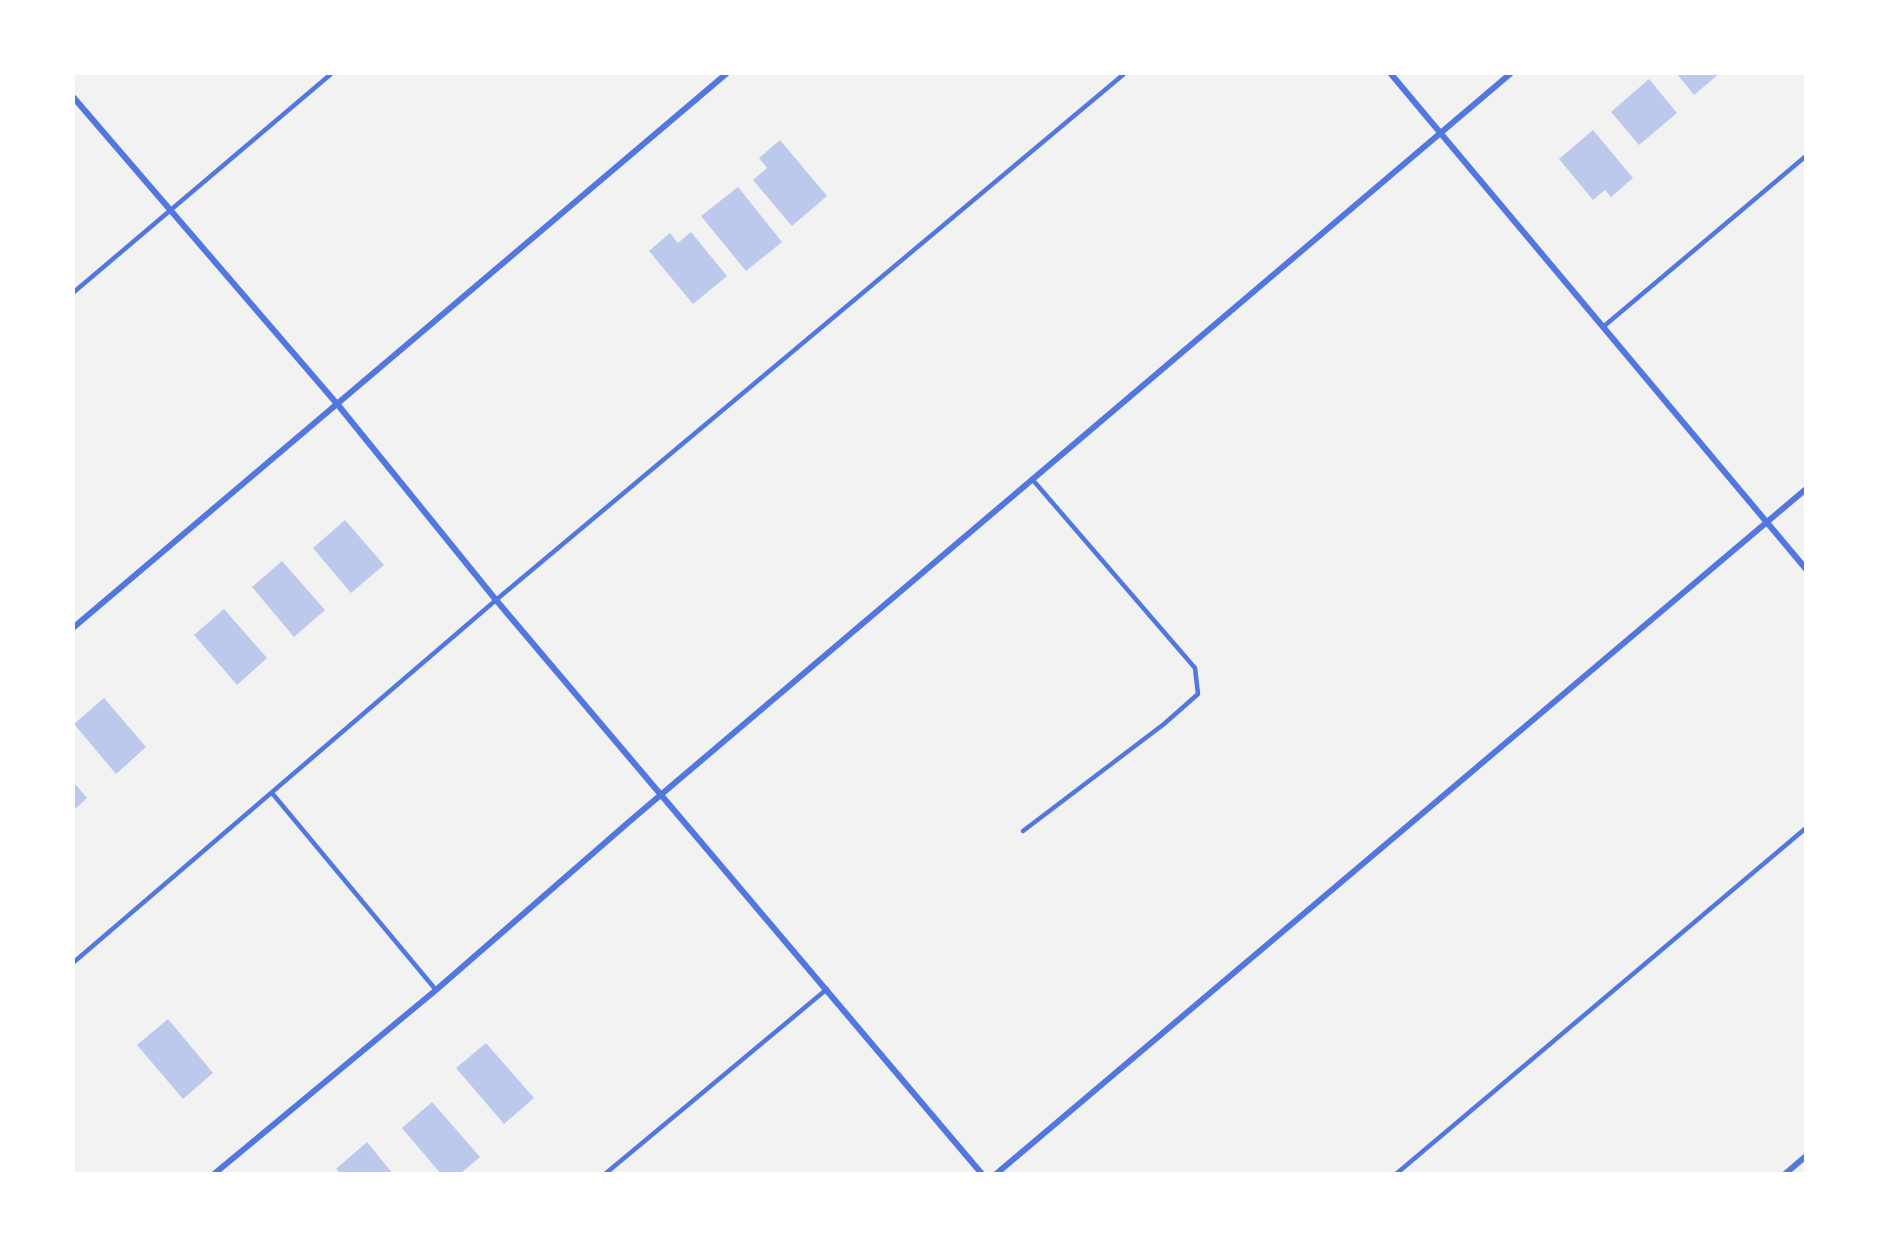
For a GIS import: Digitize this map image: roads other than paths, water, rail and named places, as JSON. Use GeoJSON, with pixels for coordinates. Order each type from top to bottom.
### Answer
{"type":"FeatureCollection","features":[{"type":"Feature","properties":{"kind":"street"},"geometry":{"type":"LineString","coordinates":[[74,627],[726,74]]}},
{"type":"Feature","properties":{"kind":"street"},"geometry":{"type":"LineString","coordinates":[[1391,74],[1806,570]]}},
{"type":"Feature","properties":{"kind":"street"},"geometry":{"type":"LineString","coordinates":[[214,1173],[436,990],[1032,479],[1510,74]]}},
{"type":"Feature","properties":{"kind":"street"},"geometry":{"type":"LineString","coordinates":[[74,98],[338,405],[496,600],[982,1173]]}},
{"type":"Feature","properties":{"kind":"street"},"geometry":{"type":"LineString","coordinates":[[996,1173],[1806,489]]}},
{"type":"Feature","properties":{"kind":"street"},"geometry":{"type":"LineString","coordinates":[[1785,1173],[1806,1156]]}},
{"type":"Feature","properties":{"kind":"lane"},"geometry":{"type":"LineString","coordinates":[[74,292],[169,209],[331,74]]}},
{"type":"Feature","properties":{"kind":"lane"},"geometry":{"type":"LineString","coordinates":[[74,962],[496,600],[1124,74]]}},
{"type":"Feature","properties":{"kind":"lane"},"geometry":{"type":"LineString","coordinates":[[1603,327],[1806,156]]}},
{"type":"Feature","properties":{"kind":"lane"},"geometry":{"type":"LineString","coordinates":[[1023,831],[1164,724],[1198,694],[1195,668],[1032,479]]}},
{"type":"Feature","properties":{"kind":"lane"},"geometry":{"type":"LineString","coordinates":[[272,793],[436,990]]}},
{"type":"Feature","properties":{"kind":"lane"},"geometry":{"type":"LineString","coordinates":[[1396,1173],[1806,828]]}},
{"type":"Feature","properties":{"kind":"lane"},"geometry":{"type":"LineString","coordinates":[[605,1173],[827,989]]}}]}
